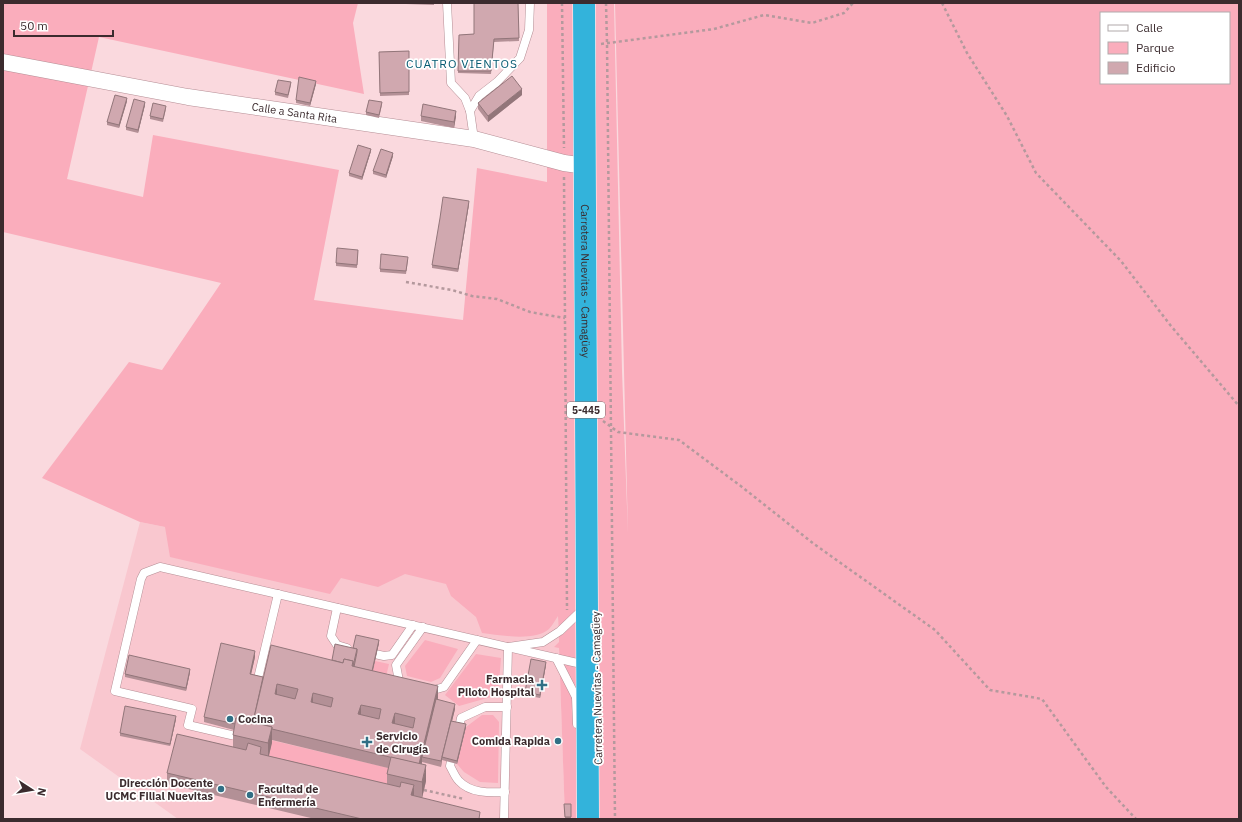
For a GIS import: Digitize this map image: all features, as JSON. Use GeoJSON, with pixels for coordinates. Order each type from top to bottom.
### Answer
{"type":"FeatureCollection","features":[{"type":"Feature","properties":{"kind":"highway","name":"Carretera Nuevitas - Camagüey"},"geometry":{"type":"LineString","coordinates":[[584,3],[585,166],[575,318],[586,409],[587,559],[591,597],[582,727],[588,819]]}},
{"type":"Feature","properties":{"kind":"street","name":"Calle a Santa Rita"},"geometry":{"type":"LineString","coordinates":[[3,62],[188,97],[474,139],[564,163],[585,166]]}},
{"type":"Feature","properties":{"kind":"lane"},"geometry":{"type":"LineString","coordinates":[[446,3],[451,83],[466,98],[470,112],[474,139]]}},
{"type":"Feature","properties":{"kind":"lane"},"geometry":{"type":"LineString","coordinates":[[470,112],[479,96],[497,82],[520,58],[528,30],[530,3]]}},
{"type":"Feature","properties":{"kind":"lane"},"geometry":{"type":"LineString","coordinates":[[231,735],[188,725],[192,709],[115,691],[140,579],[144,573],[160,567],[587,665]]}},
{"type":"Feature","properties":{"kind":"lane"},"geometry":{"type":"LineString","coordinates":[[259,674],[278,594]]}},
{"type":"Feature","properties":{"kind":"lane"},"geometry":{"type":"LineString","coordinates":[[508,647],[543,642],[560,631],[591,597]]}},
{"type":"Feature","properties":{"kind":"lane"},"geometry":{"type":"LineString","coordinates":[[337,608],[331,636],[337,645],[356,650],[384,656],[392,655],[413,625]]}},
{"type":"Feature","properties":{"kind":"lane"},"geometry":{"type":"LineString","coordinates":[[423,627],[396,665],[399,681],[430,691],[444,687],[476,640]]}},
{"type":"Feature","properties":{"kind":"lane"},"geometry":{"type":"LineString","coordinates":[[504,819],[508,647]]}},
{"type":"Feature","properties":{"kind":"lane"},"geometry":{"type":"LineString","coordinates":[[556,658],[576,697],[582,727]]}},
{"type":"Feature","properties":{"kind":"lane"},"geometry":{"type":"LineString","coordinates":[[576,697],[582,727]]}},
{"type":"Feature","properties":{"kind":"lane"},"geometry":{"type":"LineString","coordinates":[[505,792],[489,793],[468,788],[458,780],[450,766],[461,718],[485,707],[507,707]]}},
{"type":"Feature","properties":{"kind":"path"},"geometry":{"type":"LineString","coordinates":[[560,631],[567,616],[575,318],[564,163],[562,3]]}},
{"type":"Feature","properties":{"kind":"path"},"geometry":{"type":"LineString","coordinates":[[606,3],[615,819]]}},
{"type":"Feature","properties":{"kind":"path"},"geometry":{"type":"LineString","coordinates":[[584,46],[714,29],[764,15],[812,23],[844,13],[854,3]]}},
{"type":"Feature","properties":{"kind":"path"},"geometry":{"type":"LineString","coordinates":[[942,3],[967,53],[1007,116],[1036,173],[1121,261],[1171,326],[1239,406]]}},
{"type":"Feature","properties":{"kind":"path"},"geometry":{"type":"LineString","coordinates":[[406,282],[452,290],[472,296],[497,299],[530,312],[575,318]]}},
{"type":"Feature","properties":{"kind":"path"},"geometry":{"type":"LineString","coordinates":[[586,409],[618,432],[679,440],[742,487],[814,544],[935,630],[990,690],[1042,699],[1106,787],[1136,819]]}},
{"type":"Feature","properties":{"kind":"shaded area"},"geometry":{"type":"Polygon","coordinates":[[[346,456],[558,615],[565,819],[178,819],[80,749],[140,522],[165,527],[346,456]]]}},
{"type":"Feature","properties":{"kind":"green space"},"geometry":{"type":"Polygon","coordinates":[[[3,3],[358,3],[353,23],[364,94],[99,37],[67,179],[143,197],[153,135],[339,170],[314,300],[463,320],[477,168],[547,182],[547,3],[614,3],[622,371],[628,534],[615,3],[1239,3],[1239,819],[565,819],[559,648],[554,647],[559,642],[558,616],[549,629],[543,633],[535,635],[517,637],[482,633],[476,617],[451,596],[446,584],[405,574],[378,587],[341,578],[330,594],[170,557],[165,527],[140,522],[42,478],[129,362],[162,370],[221,283],[3,232],[3,3]]]}},
{"type":"Feature","properties":{"kind":"green space"},"geometry":{"type":"Polygon","coordinates":[[[425,640],[458,649],[440,678],[431,682],[407,676],[405,666],[425,640]]]}},
{"type":"Feature","properties":{"kind":"green space"},"geometry":{"type":"Polygon","coordinates":[[[476,654],[501,658],[498,695],[459,706],[445,695],[476,654]]]}},
{"type":"Feature","properties":{"kind":"green space"},"geometry":{"type":"Polygon","coordinates":[[[375,661],[389,664],[384,685],[370,682],[375,661]]]}},
{"type":"Feature","properties":{"kind":"green space"},"geometry":{"type":"Polygon","coordinates":[[[482,715],[493,715],[499,722],[498,783],[480,782],[464,772],[457,764],[466,727],[482,715]]]}},
{"type":"Feature","properties":{"kind":"green space"},"geometry":{"type":"Polygon","coordinates":[[[266,739],[406,772],[387,789],[261,758],[266,739]]]}},
{"type":"Feature","properties":{"kind":"building"},"geometry":{"type":"Polygon","coordinates":[[[474,3],[518,3],[519,38],[494,39],[491,71],[458,71],[459,35],[474,34],[474,3]]]}},
{"type":"Feature","properties":{"kind":"building"},"geometry":{"type":"Polygon","coordinates":[[[409,51],[409,92],[380,93],[379,52],[409,51]]]}},
{"type":"Feature","properties":{"kind":"building"},"geometry":{"type":"Polygon","coordinates":[[[512,76],[522,89],[488,116],[478,103],[512,76]]]}},
{"type":"Feature","properties":{"kind":"building"},"geometry":{"type":"Polygon","coordinates":[[[299,77],[316,81],[310,103],[296,100],[299,77]]]}},
{"type":"Feature","properties":{"kind":"building"},"geometry":{"type":"Polygon","coordinates":[[[278,80],[291,82],[288,95],[275,92],[278,80]]]}},
{"type":"Feature","properties":{"kind":"building"},"geometry":{"type":"Polygon","coordinates":[[[115,95],[127,98],[119,125],[107,122],[115,95]]]}},
{"type":"Feature","properties":{"kind":"building"},"geometry":{"type":"Polygon","coordinates":[[[134,99],[145,102],[138,130],[126,127],[134,99]]]}},
{"type":"Feature","properties":{"kind":"building"},"geometry":{"type":"Polygon","coordinates":[[[369,100],[382,102],[379,115],[366,112],[369,100]]]}},
{"type":"Feature","properties":{"kind":"building"},"geometry":{"type":"Polygon","coordinates":[[[153,103],[166,106],[163,119],[150,116],[153,103]]]}},
{"type":"Feature","properties":{"kind":"building"},"geometry":{"type":"Polygon","coordinates":[[[423,104],[456,111],[454,122],[421,116],[423,104]]]}},
{"type":"Feature","properties":{"kind":"building"},"geometry":{"type":"Polygon","coordinates":[[[358,145],[371,149],[362,177],[349,173],[358,145]]]}},
{"type":"Feature","properties":{"kind":"building"},"geometry":{"type":"Polygon","coordinates":[[[381,149],[393,153],[386,175],[373,171],[381,149]]]}},
{"type":"Feature","properties":{"kind":"building"},"geometry":{"type":"Polygon","coordinates":[[[443,197],[469,201],[458,269],[432,265],[443,197]]]}},
{"type":"Feature","properties":{"kind":"building"},"geometry":{"type":"Polygon","coordinates":[[[337,248],[358,250],[357,265],[336,263],[337,248]]]}},
{"type":"Feature","properties":{"kind":"building"},"geometry":{"type":"Polygon","coordinates":[[[381,254],[408,257],[406,271],[380,269],[381,254]]]}},
{"type":"Feature","properties":{"kind":"building"},"geometry":{"type":"Polygon","coordinates":[[[356,635],[379,640],[372,671],[354,667],[357,649],[353,648],[356,635]]]}},
{"type":"Feature","properties":{"kind":"building"},"geometry":{"type":"Polygon","coordinates":[[[221,643],[255,651],[250,674],[263,677],[253,722],[236,718],[235,724],[204,717],[221,643]]]}},
{"type":"Feature","properties":{"kind":"building"},"geometry":{"type":"Polygon","coordinates":[[[335,644],[357,649],[353,666],[353,661],[344,659],[343,663],[332,660],[335,644]]]}},
{"type":"Feature","properties":{"kind":"building"},"geometry":{"type":"Polygon","coordinates":[[[271,645],[343,663],[344,659],[353,661],[352,666],[438,686],[419,764],[272,729],[272,727],[253,722],[271,645]],[[277,684],[275,694],[295,699],[298,689],[277,684]],[[313,693],[311,702],[331,707],[333,698],[313,693]],[[361,705],[358,714],[379,719],[381,709],[361,705]],[[395,713],[392,723],[413,728],[415,718],[395,713]]]}},
{"type":"Feature","properties":{"kind":"building"},"geometry":{"type":"Polygon","coordinates":[[[129,655],[190,669],[186,688],[125,674],[129,655]]]}},
{"type":"Feature","properties":{"kind":"building"},"geometry":{"type":"Polygon","coordinates":[[[531,659],[546,662],[540,695],[525,692],[531,659]]]}},
{"type":"Feature","properties":{"kind":"building"},"geometry":{"type":"Polygon","coordinates":[[[436,699],[455,704],[441,761],[422,757],[436,699]]]}},
{"type":"Feature","properties":{"kind":"building"},"geometry":{"type":"Polygon","coordinates":[[[125,706],[176,716],[170,744],[120,733],[125,706]]]}},
{"type":"Feature","properties":{"kind":"building"},"geometry":{"type":"Polygon","coordinates":[[[236,718],[272,727],[268,743],[233,735],[236,718]]]}},
{"type":"Feature","properties":{"kind":"building"},"geometry":{"type":"Polygon","coordinates":[[[451,721],[466,724],[457,761],[442,757],[451,721]]]}},
{"type":"Feature","properties":{"kind":"building"},"geometry":{"type":"Polygon","coordinates":[[[177,734],[246,750],[248,743],[261,747],[260,754],[400,787],[401,782],[414,785],[411,795],[480,812],[479,819],[362,819],[167,773],[177,734]]]}},
{"type":"Feature","properties":{"kind":"building"},"geometry":{"type":"Polygon","coordinates":[[[391,757],[426,765],[422,782],[387,774],[391,757]]]}},
{"type":"Feature","properties":{"kind":"building"},"geometry":{"type":"Polygon","coordinates":[[[564,804],[571,804],[571,817],[565,817],[564,804]]]}},
{"type":"Feature","properties":{"kind":"place","name":"Farmacia Piloto Hospital"},"geometry":{"type":"Point","coordinates":[542,685]}},
{"type":"Feature","properties":{"kind":"place","name":"Cocina"},"geometry":{"type":"Point","coordinates":[230,719]}},
{"type":"Feature","properties":{"kind":"place","name":"Comida Rapida"},"geometry":{"type":"Point","coordinates":[558,741]}},
{"type":"Feature","properties":{"kind":"place","name":"Servicio de Cirugía"},"geometry":{"type":"Point","coordinates":[367,742]}},
{"type":"Feature","properties":{"kind":"place","name":"Dirección Docente UCMC Filial Nuevitas"},"geometry":{"type":"Point","coordinates":[221,789]}},
{"type":"Feature","properties":{"kind":"place","name":"Facultad de Enfermería"},"geometry":{"type":"Point","coordinates":[250,795]}},
{"type":"Feature","properties":{"kind":"district","name":"CUATRO VIENTOS"},"geometry":{"type":"Point","coordinates":[462,63]}}]}
